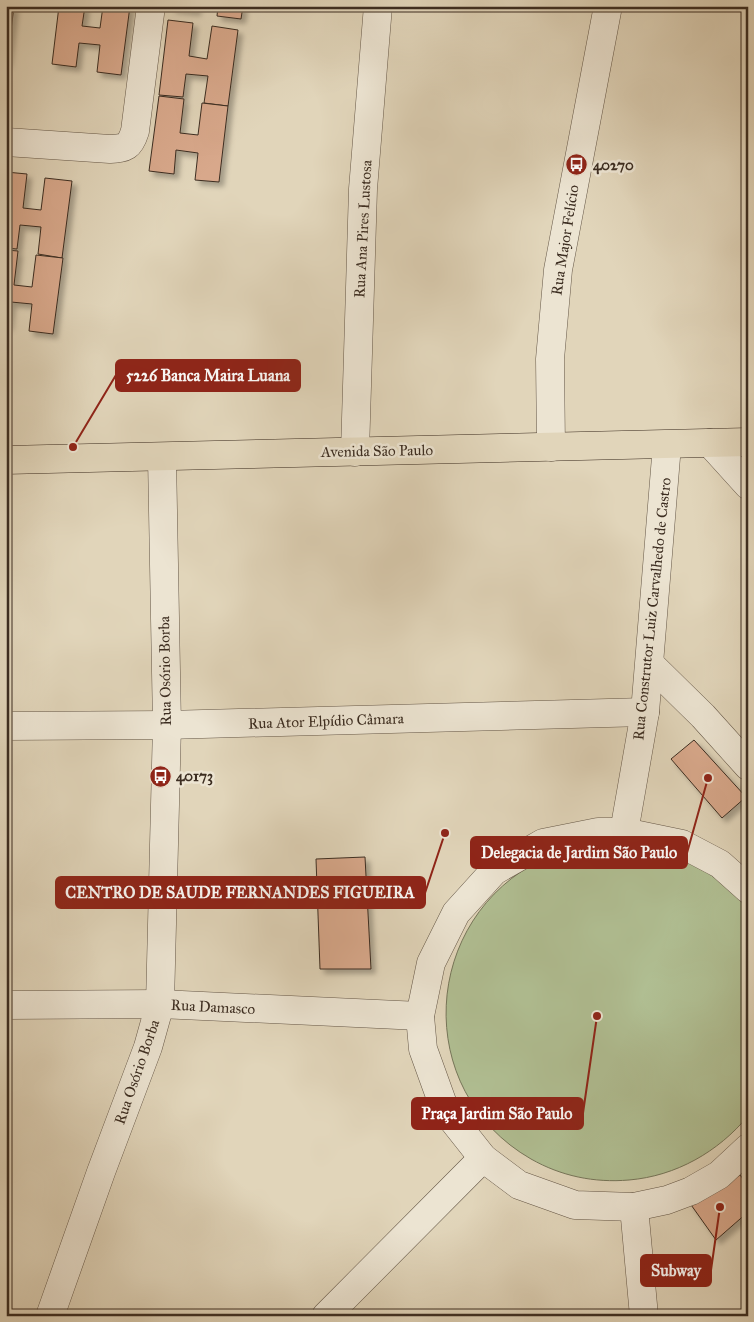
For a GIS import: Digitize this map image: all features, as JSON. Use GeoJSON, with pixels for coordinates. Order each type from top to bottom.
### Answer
{"type":"FeatureCollection","features":[{"type":"Feature","properties":{"kind":"main road","name":"Avenida São Paulo"},"geometry":{"type":"LineString","coordinates":[[6,460],[748,442]]}},
{"type":"Feature","properties":{"kind":"street"},"geometry":{"type":"LineString","coordinates":[[6,142],[110,149],[123,148],[132,142],[151,6]]}},
{"type":"Feature","properties":{"kind":"street","name":"Rua Ana Pires Lustosa"},"geometry":{"type":"LineString","coordinates":[[355,452],[363,189],[378,6]]}},
{"type":"Feature","properties":{"kind":"street","name":"Rua Major Felício"},"geometry":{"type":"LineString","coordinates":[[551,447],[550,359],[558,270],[608,6]]}},
{"type":"Feature","properties":{"kind":"street"},"geometry":{"type":"LineString","coordinates":[[710,443],[748,485]]}},
{"type":"Feature","properties":{"kind":"street","name":"Rua Construtor Luiz Carvalhedo de Castro"},"geometry":{"type":"LineString","coordinates":[[624,832],[645,712],[667,445]]}},
{"type":"Feature","properties":{"kind":"street","name":"Rua Osório Borba"},"geometry":{"type":"LineString","coordinates":[[50,1316],[148,1047],[160,1004],[166,725],[162,456]]}},
{"type":"Feature","properties":{"kind":"street"},"geometry":{"type":"LineString","coordinates":[[650,664],[703,716],[748,766]]}},
{"type":"Feature","properties":{"kind":"street","name":"Rua Ator Elpídio Câmara"},"geometry":{"type":"LineString","coordinates":[[6,726],[166,725],[645,712]]}},
{"type":"Feature","properties":{"kind":"street"},"geometry":{"type":"LineString","coordinates":[[745,1157],[691,1191],[667,1200],[634,1207],[575,1206],[519,1185],[483,1158],[445,1110],[423,1049],[420,1016],[431,964],[456,913],[494,872],[543,843],[598,832],[624,832],[682,844],[720,864],[748,889]]}},
{"type":"Feature","properties":{"kind":"street","name":"Rua Damasco"},"geometry":{"type":"LineString","coordinates":[[6,1004],[160,1004],[420,1016]]}},
{"type":"Feature","properties":{"kind":"street"},"geometry":{"type":"LineString","coordinates":[[326,1316],[483,1158]]}},
{"type":"Feature","properties":{"kind":"street"},"geometry":{"type":"LineString","coordinates":[[634,1207],[644,1316]]}},
{"type":"Feature","properties":{"kind":"green space"},"geometry":{"type":"Polygon","coordinates":[[[609,843],[660,851],[685,859],[714,877],[748,909],[748,1116],[723,1141],[695,1160],[646,1178],[616,1181],[578,1177],[542,1165],[531,1159],[492,1129],[465,1091],[450,1049],[446,1005],[454,962],[473,921],[503,886],[543,859],[559,853],[609,843]]]}},
{"type":"Feature","properties":{"kind":"building"},"geometry":{"type":"Polygon","coordinates":[[[6,6],[14,6],[7,63],[6,63],[6,6]]]}},
{"type":"Feature","properties":{"kind":"building"},"geometry":{"type":"Polygon","coordinates":[[[59,6],[85,6],[82,26],[100,28],[103,6],[130,6],[121,75],[97,72],[100,45],[79,43],[76,67],[52,64],[59,6]]]}},
{"type":"Feature","properties":{"kind":"building"},"geometry":{"type":"Polygon","coordinates":[[[171,6],[197,6],[196,11],[171,8],[171,6]]]}},
{"type":"Feature","properties":{"kind":"building"},"geometry":{"type":"Polygon","coordinates":[[[218,6],[243,6],[241,19],[217,16],[218,6]]]}},
{"type":"Feature","properties":{"kind":"building"},"geometry":{"type":"Polygon","coordinates":[[[168,20],[193,23],[189,56],[207,59],[212,26],[238,30],[228,106],[204,103],[208,76],[186,74],[183,97],[159,95],[168,20]]]}},
{"type":"Feature","properties":{"kind":"building"},"geometry":{"type":"Polygon","coordinates":[[[159,96],[184,99],[180,133],[198,135],[202,103],[228,106],[219,182],[195,180],[198,153],[176,150],[174,174],[149,171],[159,96]]]}},
{"type":"Feature","properties":{"kind":"building"},"geometry":{"type":"Polygon","coordinates":[[[6,172],[27,174],[23,208],[41,210],[45,178],[72,181],[62,258],[38,254],[41,227],[20,225],[17,249],[6,248],[6,172]]]}},
{"type":"Feature","properties":{"kind":"building"},"geometry":{"type":"Polygon","coordinates":[[[6,250],[18,251],[14,285],[32,287],[36,255],[63,258],[53,334],[29,331],[32,304],[11,302],[8,326],[6,326],[6,250]]]}},
{"type":"Feature","properties":{"kind":"building"},"geometry":{"type":"Polygon","coordinates":[[[694,740],[746,797],[722,818],[671,759],[694,740]]]}},
{"type":"Feature","properties":{"kind":"building"},"geometry":{"type":"Polygon","coordinates":[[[365,857],[371,969],[320,969],[316,859],[365,857]]]}},
{"type":"Feature","properties":{"kind":"building"},"geometry":{"type":"Polygon","coordinates":[[[740,1175],[748,1185],[748,1212],[716,1240],[689,1202],[740,1175]]]}},
{"type":"Feature","properties":{"kind":"place","name":"40270"},"geometry":{"type":"Point","coordinates":[577,165]}},
{"type":"Feature","properties":{"kind":"place","name":"5226 Banca Maira Luana"},"geometry":{"type":"Point","coordinates":[73,447]}},
{"type":"Feature","properties":{"kind":"place","name":"40173"},"geometry":{"type":"Point","coordinates":[160,776]}},
{"type":"Feature","properties":{"kind":"place","name":"Delegacia de Jardim São Paulo"},"geometry":{"type":"Point","coordinates":[708,778]}},
{"type":"Feature","properties":{"kind":"place","name":"CENTRO DE SAUDE FERNANDES FIGUEIRA"},"geometry":{"type":"Point","coordinates":[445,833]}},
{"type":"Feature","properties":{"kind":"place","name":"Praça Jardim São Paulo"},"geometry":{"type":"Point","coordinates":[597,1016]}},
{"type":"Feature","properties":{"kind":"place","name":"Subway"},"geometry":{"type":"Point","coordinates":[720,1207]}}]}
